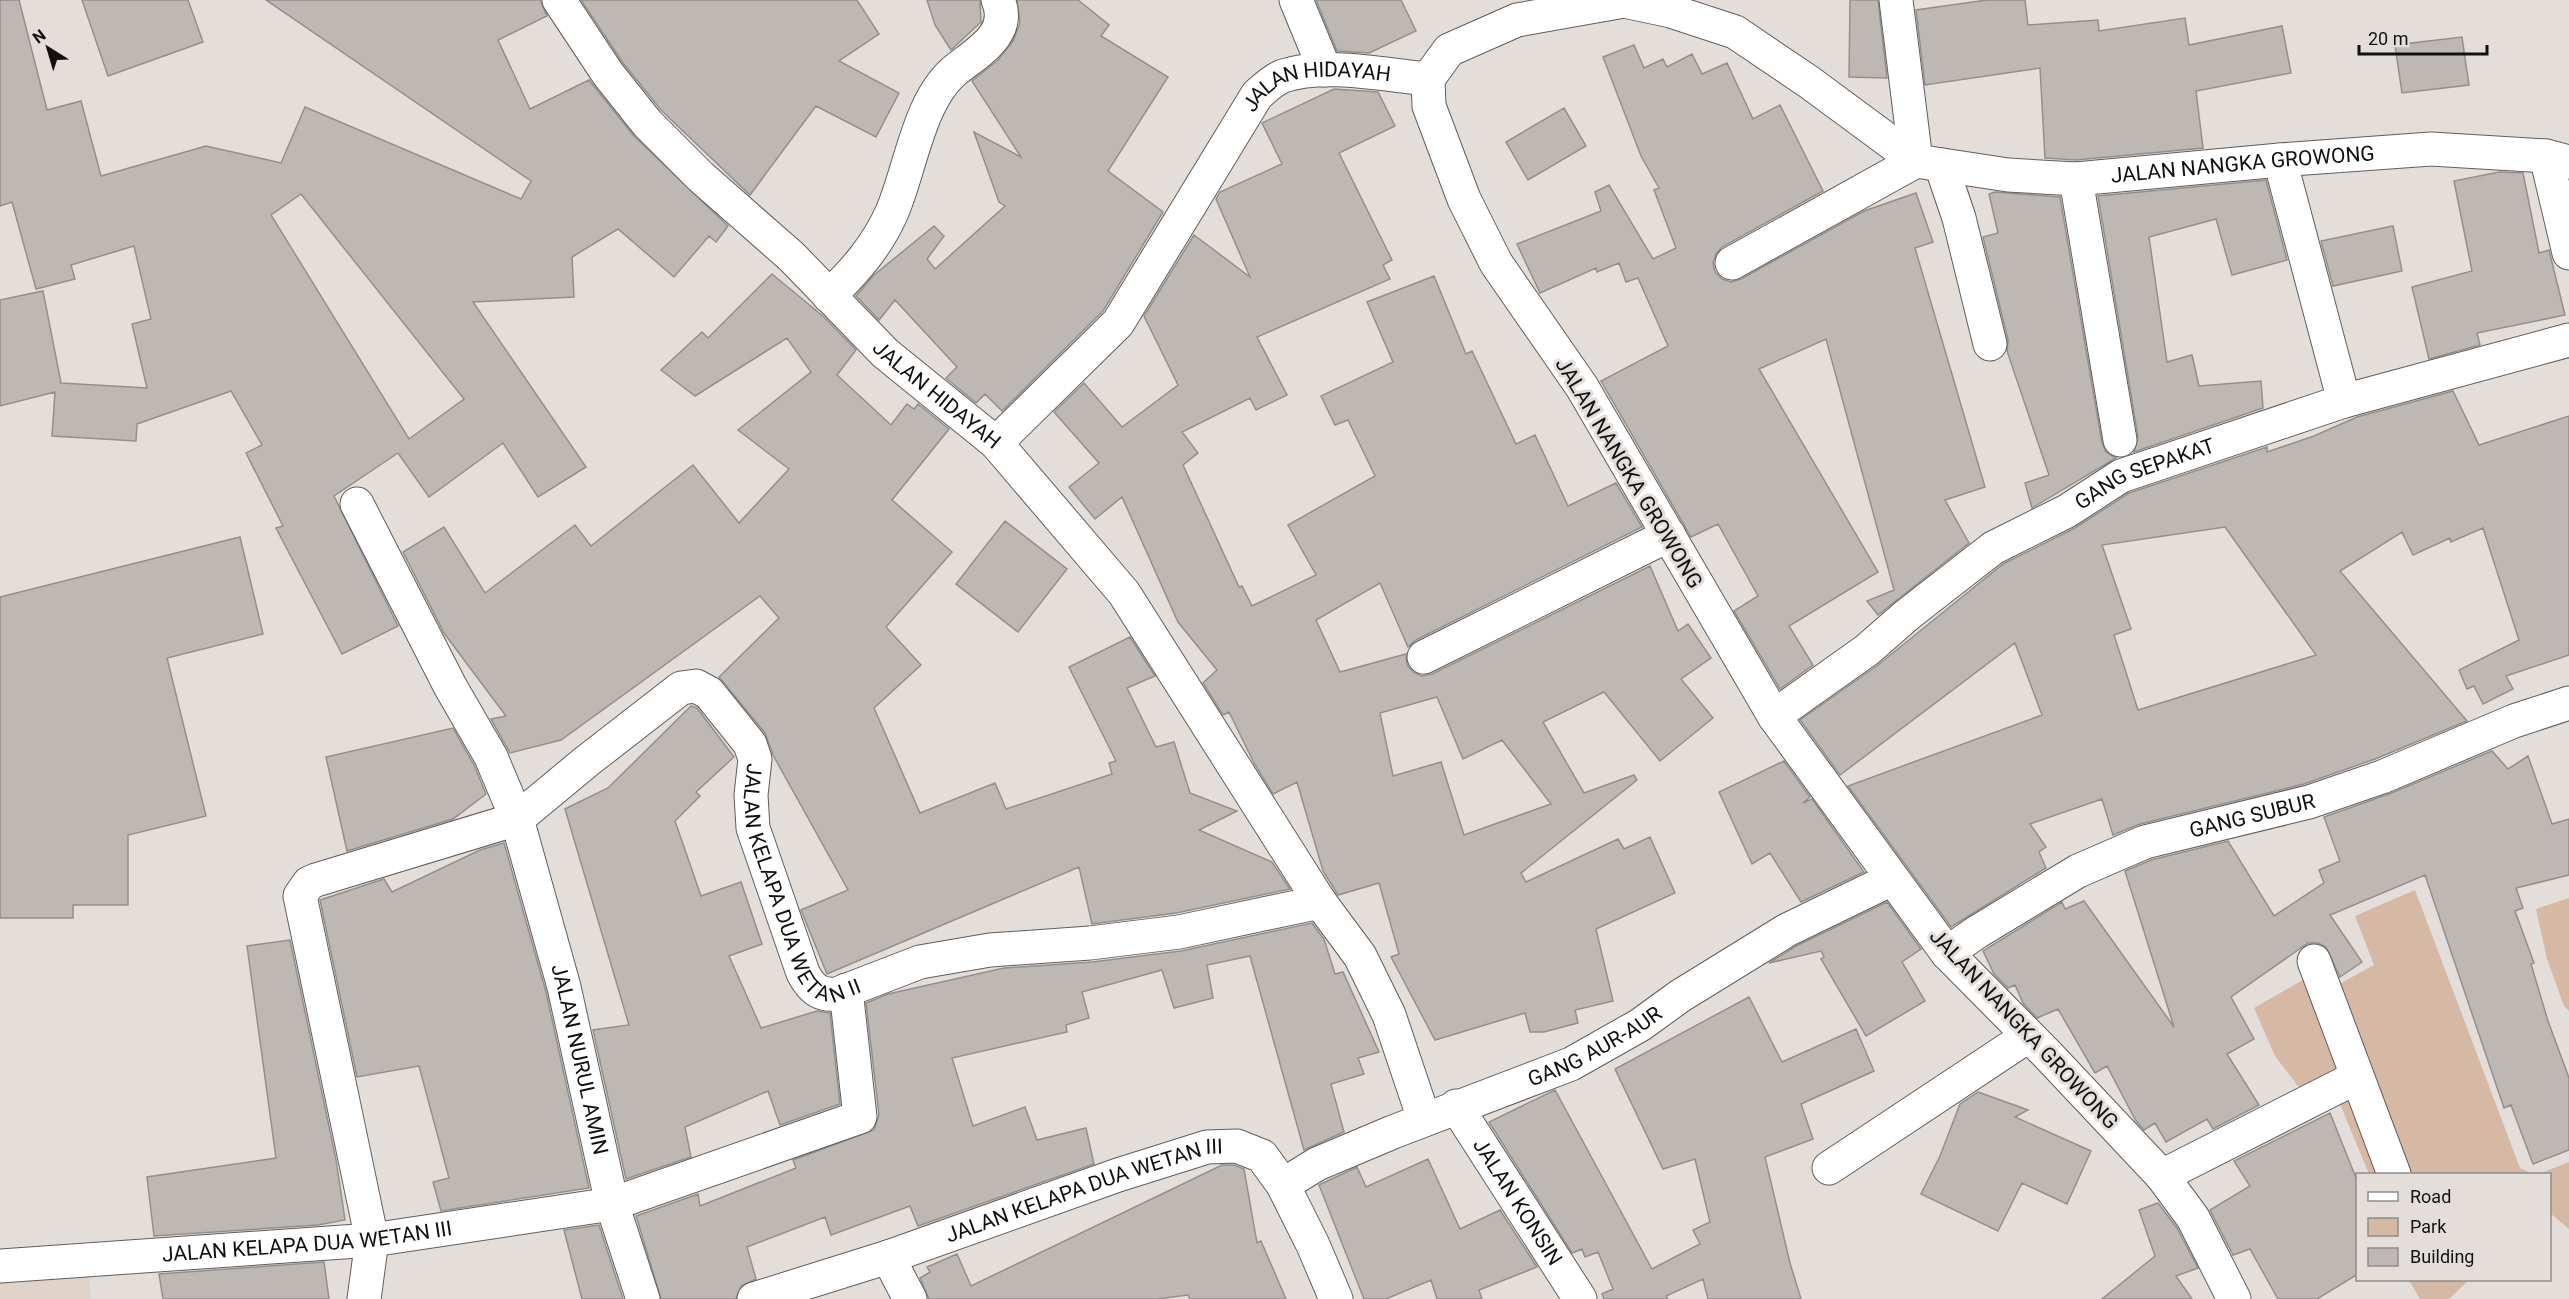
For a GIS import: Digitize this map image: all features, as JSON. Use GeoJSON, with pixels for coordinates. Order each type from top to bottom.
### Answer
{"type":"FeatureCollection","features":[{"type":"Feature","properties":{"kind":"street","name":"JALAN HIDAYAH"},"geometry":{"type":"LineString","coordinates":[[559,0],[608,74],[647,123],[701,177],[792,257],[885,353],[996,443],[1118,323],[1257,95],[1282,76],[1324,70],[1428,79]]}},
{"type":"Feature","properties":{"kind":"street"},"geometry":{"type":"LineString","coordinates":[[829,296],[859,267],[879,237],[892,212],[925,118],[945,81],[996,35],[1002,24],[1002,9],[998,0]]}},
{"type":"Feature","properties":{"kind":"street"},"geometry":{"type":"LineString","coordinates":[[1296,0],[1324,70]]}},
{"type":"Feature","properties":{"kind":"street"},"geometry":{"type":"LineString","coordinates":[[1896,0],[1928,163],[1959,218],[1990,344]]}},
{"type":"Feature","properties":{"kind":"street","name":"JALAN NANGKA GROWONG"},"geometry":{"type":"LineString","coordinates":[[2234,1299],[2193,1218],[2162,1176],[1947,953],[1773,716],[1582,387],[1496,263],[1464,199],[1429,106],[1428,79],[1449,50],[1517,20],[1623,1],[1671,11],[1735,32],[1928,163],[2008,175],[2076,179],[2431,149],[2558,159],[2569,253]]}},
{"type":"Feature","properties":{"kind":"street"},"geometry":{"type":"LineString","coordinates":[[2280,160],[2344,401]]}},
{"type":"Feature","properties":{"kind":"street"},"geometry":{"type":"LineString","coordinates":[[1732,263],[1928,163]]}},
{"type":"Feature","properties":{"kind":"street"},"geometry":{"type":"LineString","coordinates":[[2076,179],[2120,440]]}},
{"type":"Feature","properties":{"kind":"street","name":"GANG SEPAKAT"},"geometry":{"type":"LineString","coordinates":[[1773,716],[1867,650],[1915,608],[1993,548],[2067,512],[2121,476],[2344,401],[2569,340]]}},
{"type":"Feature","properties":{"kind":"street"},"geometry":{"type":"LineString","coordinates":[[996,443],[1124,593],[1320,902],[1360,956],[1389,1015],[1424,1119]]}},
{"type":"Feature","properties":{"kind":"street","name":"JALAN NURUL AMIN"},"geometry":{"type":"LineString","coordinates":[[357,504],[450,686],[491,757],[517,819],[564,987],[612,1204],[643,1299]]}},
{"type":"Feature","properties":{"kind":"street"},"geometry":{"type":"LineString","coordinates":[[1424,657],[1669,535]]}},
{"type":"Feature","properties":{"kind":"street","name":"JALAN KELAPA DUA WETAN II"},"geometry":{"type":"LineString","coordinates":[[517,819],[673,693],[687,686],[702,689],[723,709],[750,744],[754,759],[751,795],[753,828],[803,973],[810,986],[818,993],[826,995],[846,990],[920,962],[990,950],[1179,932],[1320,902]]}},
{"type":"Feature","properties":{"kind":"street","name":"GANG SUBUR"},"geometry":{"type":"LineString","coordinates":[[1947,953],[1977,932],[2078,871],[2145,842],[2309,802],[2382,777],[2514,721],[2569,703]]}},
{"type":"Feature","properties":{"kind":"street"},"geometry":{"type":"LineString","coordinates":[[364,1299],[372,1240],[300,896],[309,883],[316,880],[517,819]]}},
{"type":"Feature","properties":{"kind":"street","name":"GANG AUR-AUR"},"geometry":{"type":"LineString","coordinates":[[1283,1185],[1317,1164],[1424,1119],[1571,1064],[1640,1025],[1680,996],[1787,930],[1892,879]]}},
{"type":"Feature","properties":{"kind":"street"},"geometry":{"type":"LineString","coordinates":[[2314,961],[2394,1173]]}},
{"type":"Feature","properties":{"kind":"street","name":"JALAN KELAPA DUA WETAN III"},"geometry":{"type":"LineString","coordinates":[[0,1266],[372,1240],[612,1204],[860,1117],[846,990]]}},
{"type":"Feature","properties":{"kind":"street"},"geometry":{"type":"LineString","coordinates":[[1829,1168],[2028,1036]]}},
{"type":"Feature","properties":{"kind":"street"},"geometry":{"type":"LineString","coordinates":[[2162,1176],[2357,1077]]}},
{"type":"Feature","properties":{"kind":"street","name":"JALAN KONSIN"},"geometry":{"type":"LineString","coordinates":[[1456,1106],[1580,1299]]}},
{"type":"Feature","properties":{"kind":"street","name":"JALAN KELAPA DUA WETAN III"},"geometry":{"type":"LineString","coordinates":[[754,1299],[888,1257],[1118,1175],[1207,1147],[1237,1146],[1262,1155],[1283,1185],[1313,1245],[1336,1299]]}},
{"type":"Feature","properties":{"kind":"street"},"geometry":{"type":"LineString","coordinates":[[888,1257],[910,1299]]}},
{"type":"Feature","properties":{"kind":"shaded area"},"geometry":{"type":"Polygon","coordinates":[[[89,1274],[91,1299],[0,1299],[0,1277],[89,1274]]]}},
{"type":"Feature","properties":{"kind":"green space"},"geometry":{"type":"Polygon","coordinates":[[[2415,890],[2520,1168],[2531,1173],[2369,1173],[2340,1104],[2298,1086],[2275,1056],[2254,1008],[2308,977],[2321,994],[2374,965],[2355,916],[2415,890]]]}},
{"type":"Feature","properties":{"kind":"green space"},"geometry":{"type":"Polygon","coordinates":[[[2569,898],[2569,1011],[2564,1006],[2547,959],[2536,909],[2569,898]]]}},
{"type":"Feature","properties":{"kind":"green space"},"geometry":{"type":"Polygon","coordinates":[[[2569,1162],[2569,1229],[2551,1214],[2551,1173],[2542,1173],[2569,1162]]]}},
{"type":"Feature","properties":{"kind":"green space"},"geometry":{"type":"Polygon","coordinates":[[[2410,1281],[2468,1281],[2449,1299],[2420,1299],[2410,1281]]]}},
{"type":"Feature","properties":{"kind":"building"},"geometry":{"type":"Polygon","coordinates":[[[0,0],[19,0],[47,110],[81,101],[101,176],[206,146],[281,163],[305,107],[521,199],[531,181],[266,0],[540,0],[547,16],[498,40],[530,109],[589,80],[634,136],[728,226],[716,242],[709,236],[674,277],[618,229],[572,257],[574,297],[473,302],[586,467],[538,497],[503,443],[429,497],[398,453],[334,496],[398,626],[342,654],[276,528],[283,526],[246,453],[262,445],[231,391],[137,424],[136,441],[52,436],[55,392],[0,406],[0,300],[43,291],[61,383],[147,388],[132,324],[151,319],[134,246],[71,265],[75,279],[36,289],[12,202],[0,206],[0,0]],[[301,194],[271,215],[409,439],[464,399],[301,194]]]}},
{"type":"Feature","properties":{"kind":"building"},"geometry":{"type":"Polygon","coordinates":[[[82,0],[188,0],[203,42],[108,76],[82,0]]]}},
{"type":"Feature","properties":{"kind":"building"},"geometry":{"type":"Polygon","coordinates":[[[581,0],[857,0],[879,34],[839,61],[899,93],[876,137],[816,106],[750,195],[661,110],[623,63],[581,0]]]}},
{"type":"Feature","properties":{"kind":"building"},"geometry":{"type":"Polygon","coordinates":[[[927,0],[980,0],[981,22],[951,50],[935,25],[927,0]]]}},
{"type":"Feature","properties":{"kind":"building"},"geometry":{"type":"Polygon","coordinates":[[[1017,0],[1078,0],[1109,25],[1101,36],[1168,77],[1108,171],[1163,212],[1103,311],[1002,411],[985,394],[976,403],[946,378],[957,367],[895,300],[879,320],[856,296],[874,275],[934,226],[944,236],[927,259],[935,269],[1005,206],[999,202],[974,132],[1021,157],[972,81],[998,60],[1013,41],[1020,23],[1017,0]]]}},
{"type":"Feature","properties":{"kind":"building"},"geometry":{"type":"Polygon","coordinates":[[[1316,0],[1401,0],[1416,31],[1369,53],[1337,51],[1316,0]]]}},
{"type":"Feature","properties":{"kind":"building"},"geometry":{"type":"Polygon","coordinates":[[[1850,0],[1878,0],[1887,78],[1849,77],[1850,0]]]}},
{"type":"Feature","properties":{"kind":"building"},"geometry":{"type":"Polygon","coordinates":[[[1987,0],[2025,0],[2028,25],[2098,20],[2099,31],[2185,18],[2189,45],[2282,26],[2291,73],[2196,91],[2203,148],[2076,160],[2045,158],[2040,68],[1925,85],[1916,10],[1987,0]]]}},
{"type":"Feature","properties":{"kind":"building"},"geometry":{"type":"Polygon","coordinates":[[[2462,37],[2469,85],[2402,93],[2395,45],[2462,37]]]}},
{"type":"Feature","properties":{"kind":"building"},"geometry":{"type":"Polygon","coordinates":[[[1634,45],[1644,68],[1663,59],[1667,67],[1692,54],[1702,74],[1727,63],[1753,119],[1780,105],[1823,191],[1722,247],[1713,263],[1715,272],[1722,279],[1731,282],[1741,279],[1864,211],[1916,193],[1933,242],[1915,248],[1985,487],[1945,500],[1969,543],[1878,615],[1867,601],[1894,590],[1826,339],[1759,369],[1878,572],[1789,626],[1813,665],[1780,689],[1734,611],[1758,596],[1718,524],[1691,537],[1601,381],[1668,346],[1638,278],[1626,282],[1619,263],[1597,272],[1596,268],[1540,293],[1517,244],[1601,211],[1595,192],[1609,185],[1653,259],[1676,248],[1654,190],[1659,188],[1641,156],[1603,57],[1634,45]]]}},
{"type":"Feature","properties":{"kind":"building"},"geometry":{"type":"Polygon","coordinates":[[[1334,89],[1378,92],[1395,126],[1339,153],[1392,260],[1383,265],[1390,279],[1257,337],[1287,395],[1256,410],[1250,398],[1182,432],[1198,453],[1183,465],[1239,587],[1242,586],[1252,606],[1316,575],[1288,525],[1375,476],[1348,420],[1335,425],[1321,396],[1393,362],[1367,302],[1434,276],[1466,354],[1472,351],[1516,444],[1535,435],[1568,506],[1616,483],[1642,527],[1416,640],[1408,647],[1380,583],[1316,620],[1340,672],[1406,654],[1407,665],[1413,672],[1422,676],[1432,674],[1650,566],[1678,631],[1688,624],[1711,658],[1681,679],[1713,718],[1660,761],[1604,692],[1543,722],[1584,793],[1634,775],[1637,780],[1521,873],[1526,882],[1618,839],[1624,849],[1650,837],[1675,893],[1596,929],[1613,1001],[1575,1010],[1578,1023],[1544,1032],[1530,1032],[1525,1013],[1435,1040],[1391,957],[1399,954],[1379,883],[1338,895],[1323,871],[1297,782],[1273,794],[1254,763],[1229,712],[1223,715],[1203,683],[1217,670],[1178,622],[1122,497],[1095,519],[1069,487],[1099,463],[1054,412],[1084,383],[1122,427],[1178,385],[1144,316],[1194,235],[1250,277],[1216,199],[1220,192],[1282,164],[1262,123],[1334,89]],[[1437,697],[1380,713],[1393,776],[1441,762],[1464,835],[1551,804],[1502,740],[1463,759],[1437,697]]]}},
{"type":"Feature","properties":{"kind":"building"},"geometry":{"type":"Polygon","coordinates":[[[1564,108],[1586,146],[1528,180],[1506,142],[1564,108]]]}},
{"type":"Feature","properties":{"kind":"building"},"geometry":{"type":"Polygon","coordinates":[[[2499,172],[2523,173],[2539,253],[2549,250],[2565,315],[2477,333],[2480,345],[2429,359],[2412,287],[2472,271],[2454,181],[2499,172]]]}},
{"type":"Feature","properties":{"kind":"building"},"geometry":{"type":"Polygon","coordinates":[[[2266,180],[2287,260],[2232,275],[2216,219],[2149,237],[2167,362],[2192,355],[2199,386],[2261,381],[2263,408],[2134,452],[2138,437],[2098,196],[2266,180]]]}},
{"type":"Feature","properties":{"kind":"building"},"geometry":{"type":"Polygon","coordinates":[[[1995,192],[2060,197],[2102,443],[2106,452],[2116,458],[2032,508],[2025,483],[2049,475],[2007,351],[2008,340],[1983,237],[1998,233],[1989,194],[1995,192]]]}},
{"type":"Feature","properties":{"kind":"building"},"geometry":{"type":"Polygon","coordinates":[[[2393,226],[2402,271],[2333,286],[2321,241],[2393,226]]]}},
{"type":"Feature","properties":{"kind":"building"},"geometry":{"type":"Polygon","coordinates":[[[772,274],[824,317],[856,350],[837,375],[891,425],[907,404],[914,409],[918,404],[949,429],[892,500],[952,552],[886,627],[921,665],[874,708],[920,813],[995,783],[1006,809],[1112,774],[1109,763],[1116,761],[1069,667],[1130,637],[1155,676],[1127,688],[1156,747],[1174,742],[1190,793],[1237,811],[1199,830],[1272,862],[1290,889],[1176,913],[1092,924],[1079,867],[827,974],[801,910],[848,890],[773,755],[765,733],[719,677],[779,618],[760,596],[561,740],[510,753],[491,719],[506,716],[444,633],[403,552],[444,527],[485,593],[575,525],[591,546],[693,465],[739,523],[789,469],[738,430],[811,372],[787,338],[695,396],[661,370],[702,332],[708,338],[772,274]]]}},
{"type":"Feature","properties":{"kind":"building"},"geometry":{"type":"Polygon","coordinates":[[[2453,391],[2479,445],[2569,416],[2569,655],[2506,676],[2513,689],[2483,704],[2474,686],[2467,689],[2459,670],[2519,640],[2483,528],[2451,542],[2450,538],[2413,555],[2402,532],[2340,571],[2467,721],[2375,759],[2304,784],[2140,824],[2113,835],[2102,799],[2030,824],[2046,847],[2039,852],[2046,868],[1951,927],[1848,786],[2042,715],[2015,643],[1840,775],[1800,720],[1878,665],[2003,564],[2075,528],[2129,493],[2267,447],[2267,452],[2314,436],[2357,417],[2453,391]],[[2225,527],[2102,545],[2131,629],[2114,635],[2138,710],[2316,655],[2225,527]]]}},
{"type":"Feature","properties":{"kind":"building"},"geometry":{"type":"Polygon","coordinates":[[[1005,521],[1067,569],[1018,632],[956,584],[1005,521]]]}},
{"type":"Feature","properties":{"kind":"building"},"geometry":{"type":"Polygon","coordinates":[[[240,537],[263,634],[167,658],[206,816],[128,835],[128,905],[73,905],[73,918],[0,918],[0,597],[240,537]]]}},
{"type":"Feature","properties":{"kind":"building"},"geometry":{"type":"Polygon","coordinates":[[[691,706],[697,708],[734,757],[696,792],[700,796],[675,821],[701,896],[741,882],[762,944],[729,956],[761,1028],[817,1011],[830,1013],[840,1104],[780,1125],[768,1091],[685,1127],[691,1157],[626,1179],[593,1030],[629,1025],[565,809],[608,788],[691,706]]]}},
{"type":"Feature","properties":{"kind":"building"},"geometry":{"type":"Polygon","coordinates":[[[453,728],[474,765],[486,794],[453,819],[347,851],[326,757],[453,728]]]}},
{"type":"Feature","properties":{"kind":"building"},"geometry":{"type":"Polygon","coordinates":[[[2492,751],[2508,769],[2528,756],[2552,824],[2569,819],[2569,875],[2516,888],[2523,908],[2515,911],[2534,963],[2531,964],[2548,1021],[2569,1078],[2569,1150],[2533,1164],[2511,1105],[2504,1108],[2425,875],[2330,915],[2362,962],[2340,977],[2326,947],[2318,943],[2308,943],[2231,997],[2254,1039],[2227,1054],[2259,1105],[2213,1129],[2207,1119],[2166,1142],[2155,1123],[2144,1130],[2136,1121],[2107,1066],[2095,1073],[2058,1009],[2037,1018],[2023,1003],[2015,985],[2008,988],[1994,974],[1983,951],[2062,902],[2065,909],[2084,901],[2174,1027],[2125,871],[2151,860],[2228,841],[2274,916],[2324,883],[2319,870],[2340,861],[2324,817],[2389,794],[2492,751]]]}},
{"type":"Feature","properties":{"kind":"building"},"geometry":{"type":"Polygon","coordinates":[[[1784,761],[1810,797],[1803,803],[1812,799],[1864,872],[1801,902],[1770,853],[1752,864],[1719,792],[1784,761]]]}},
{"type":"Feature","properties":{"kind":"building"},"geometry":{"type":"Polygon","coordinates":[[[504,843],[546,992],[589,1188],[441,1211],[433,1182],[449,1178],[419,1066],[357,1077],[320,900],[384,879],[392,892],[480,850],[504,843]]]}},
{"type":"Feature","properties":{"kind":"building"},"geometry":{"type":"Polygon","coordinates":[[[1887,902],[1921,949],[1902,962],[1925,1001],[1866,1036],[1821,959],[1824,957],[1821,951],[1769,963],[1796,946],[1887,902]]]}},
{"type":"Feature","properties":{"kind":"building"},"geometry":{"type":"Polygon","coordinates":[[[1312,923],[1324,939],[1335,974],[1343,972],[1379,1052],[1358,1058],[1364,1074],[1331,1084],[1344,1132],[1304,1150],[1250,956],[1207,965],[1213,998],[1174,1008],[1162,970],[1082,992],[1089,1018],[1066,1025],[1067,1032],[952,1058],[973,1126],[1025,1107],[1037,1140],[1086,1128],[1094,1164],[918,1226],[910,1206],[831,1235],[825,1217],[747,1247],[756,1279],[741,1286],[736,1299],[661,1299],[636,1216],[698,1194],[700,1206],[796,1168],[793,1160],[874,1130],[879,1115],[866,1003],[888,994],[1004,968],[1092,962],[1181,951],[1312,923]]]}},
{"type":"Feature","properties":{"kind":"building"},"geometry":{"type":"Polygon","coordinates":[[[290,940],[336,1160],[345,1220],[318,1225],[154,1236],[147,1177],[276,1158],[247,946],[290,940]]]}},
{"type":"Feature","properties":{"kind":"building"},"geometry":{"type":"Polygon","coordinates":[[[1749,997],[1782,1062],[1856,1029],[1874,1071],[1801,1104],[1813,1139],[1765,1157],[1790,1263],[1801,1299],[1708,1299],[1703,1279],[1666,1296],[1668,1299],[1604,1299],[1602,1294],[1613,1289],[1598,1252],[1585,1257],[1582,1249],[1572,1253],[1489,1122],[1555,1090],[1652,1269],[1700,1244],[1693,1230],[1710,1222],[1695,1159],[1663,1169],[1615,1069],[1749,997]]]}},
{"type":"Feature","properties":{"kind":"building"},"geometry":{"type":"Polygon","coordinates":[[[1978,1092],[2028,1110],[2015,1117],[2091,1151],[2067,1204],[2022,1183],[1998,1231],[1921,1194],[1940,1156],[1960,1104],[1978,1092]]]}},
{"type":"Feature","properties":{"kind":"building"},"geometry":{"type":"Polygon","coordinates":[[[2330,1113],[2356,1178],[2356,1275],[2317,1299],[2278,1299],[2250,1249],[2233,1255],[2210,1210],[2250,1186],[2234,1161],[2330,1113]]]}},
{"type":"Feature","properties":{"kind":"building"},"geometry":{"type":"Polygon","coordinates":[[[1428,1159],[1460,1229],[1500,1210],[1537,1267],[1479,1290],[1482,1299],[1437,1299],[1431,1280],[1386,1299],[1364,1299],[1319,1185],[1357,1167],[1366,1187],[1428,1159]]]}},
{"type":"Feature","properties":{"kind":"building"},"geometry":{"type":"Polygon","coordinates":[[[1222,1165],[1234,1165],[1244,1169],[1257,1243],[1261,1241],[1286,1299],[1190,1299],[1188,1295],[1157,1299],[929,1299],[920,1278],[930,1272],[927,1267],[957,1254],[971,1286],[1222,1165]]]}},
{"type":"Feature","properties":{"kind":"building"},"geometry":{"type":"Polygon","coordinates":[[[2158,1203],[2177,1228],[2198,1268],[2176,1276],[2192,1299],[2102,1299],[2155,1256],[2139,1210],[2158,1203]]]}},
{"type":"Feature","properties":{"kind":"building"},"geometry":{"type":"Polygon","coordinates":[[[599,1225],[623,1299],[582,1299],[564,1230],[599,1225]]]}},
{"type":"Feature","properties":{"kind":"building"},"geometry":{"type":"Polygon","coordinates":[[[324,1262],[329,1299],[163,1299],[159,1274],[324,1262]]]}}]}
